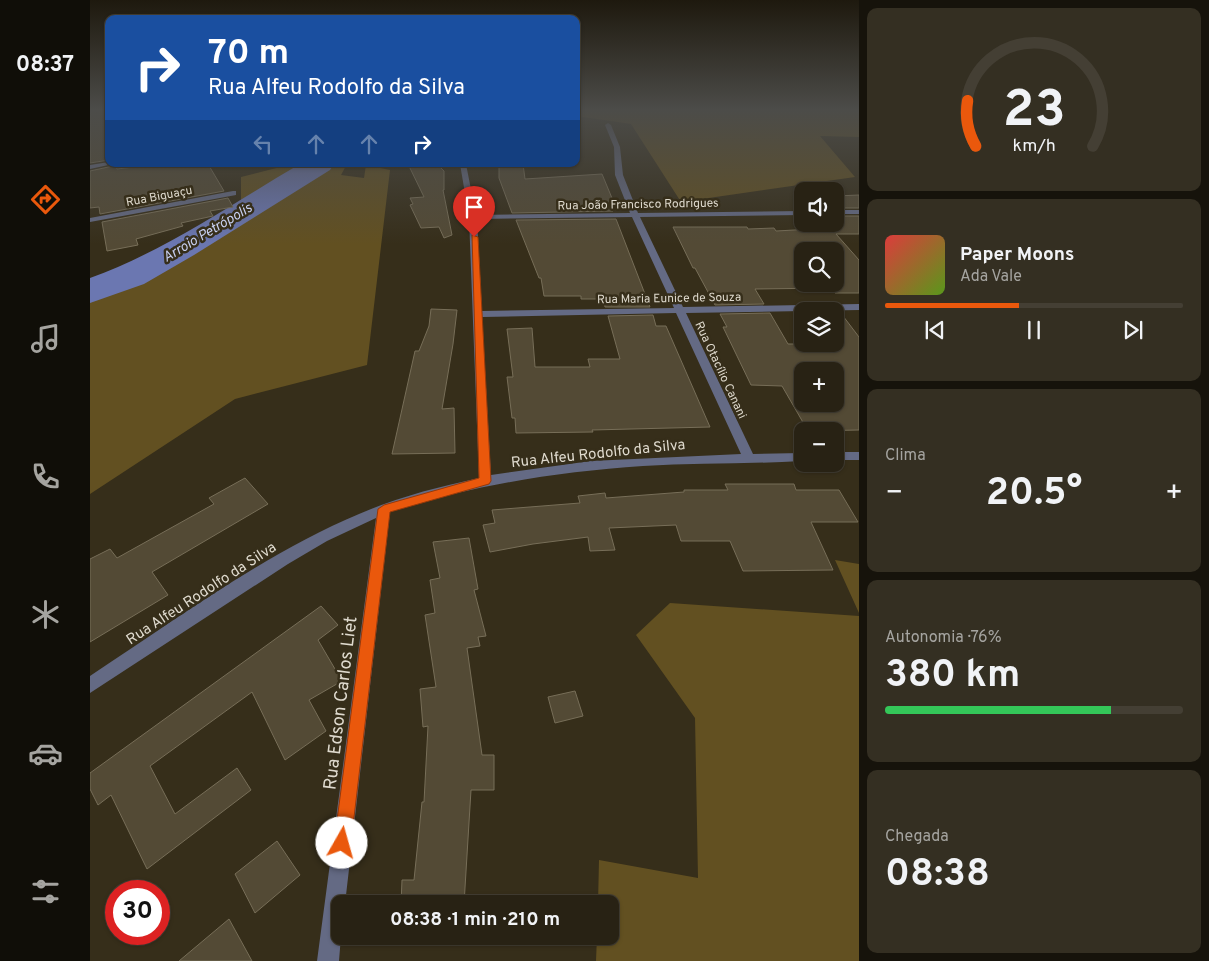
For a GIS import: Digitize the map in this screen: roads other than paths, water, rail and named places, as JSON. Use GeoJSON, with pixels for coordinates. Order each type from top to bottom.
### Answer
{"type":"FeatureCollection","features":[{"type":"Feature","properties":{"kind":"street","name":"Rua Otacílio Canani"},"geometry":{"type":"LineString","coordinates":[[618,155],[619,175],[635,215],[749,458]]}},
{"type":"Feature","properties":{"kind":"street"},"geometry":{"type":"LineString","coordinates":[[90,167],[105,165]]}},
{"type":"Feature","properties":{"kind":"street"},"geometry":{"type":"LineString","coordinates":[[464,167],[473,217],[485,481]]}},
{"type":"Feature","properties":{"kind":"street","name":"Rua Biguaçu"},"geometry":{"type":"LineString","coordinates":[[90,220],[233,193]]}},
{"type":"Feature","properties":{"kind":"street"},"geometry":{"type":"LineString","coordinates":[[844,212],[859,212]]}},
{"type":"Feature","properties":{"kind":"street","name":"Rua João Francisco Rodrigues"},"geometry":{"type":"LineString","coordinates":[[473,217],[794,213]]}},
{"type":"Feature","properties":{"kind":"street","name":"Rua Maria Eunice de Souza"},"geometry":{"type":"LineString","coordinates":[[478,314],[859,307]]}},
{"type":"Feature","properties":{"kind":"street"},"geometry":{"type":"LineString","coordinates":[[844,456],[859,456]]}},
{"type":"Feature","properties":{"kind":"street","name":"Rua Alfeu Rodolfo da Silva"},"geometry":{"type":"LineString","coordinates":[[90,685],[280,561],[336,530],[384,509],[485,481],[554,470],[620,464],[794,457]]}},
{"type":"Feature","properties":{"kind":"street","name":"Rua Edson Carlos Liet"},"geometry":{"type":"LineString","coordinates":[[328,961],[384,509]]}},
{"type":"Feature","properties":{"kind":"waterway","name":"Arroio Petrópolis"},"geometry":{"type":"LineString","coordinates":[[90,291],[131,276],[182,248],[315,167]]}}]}
